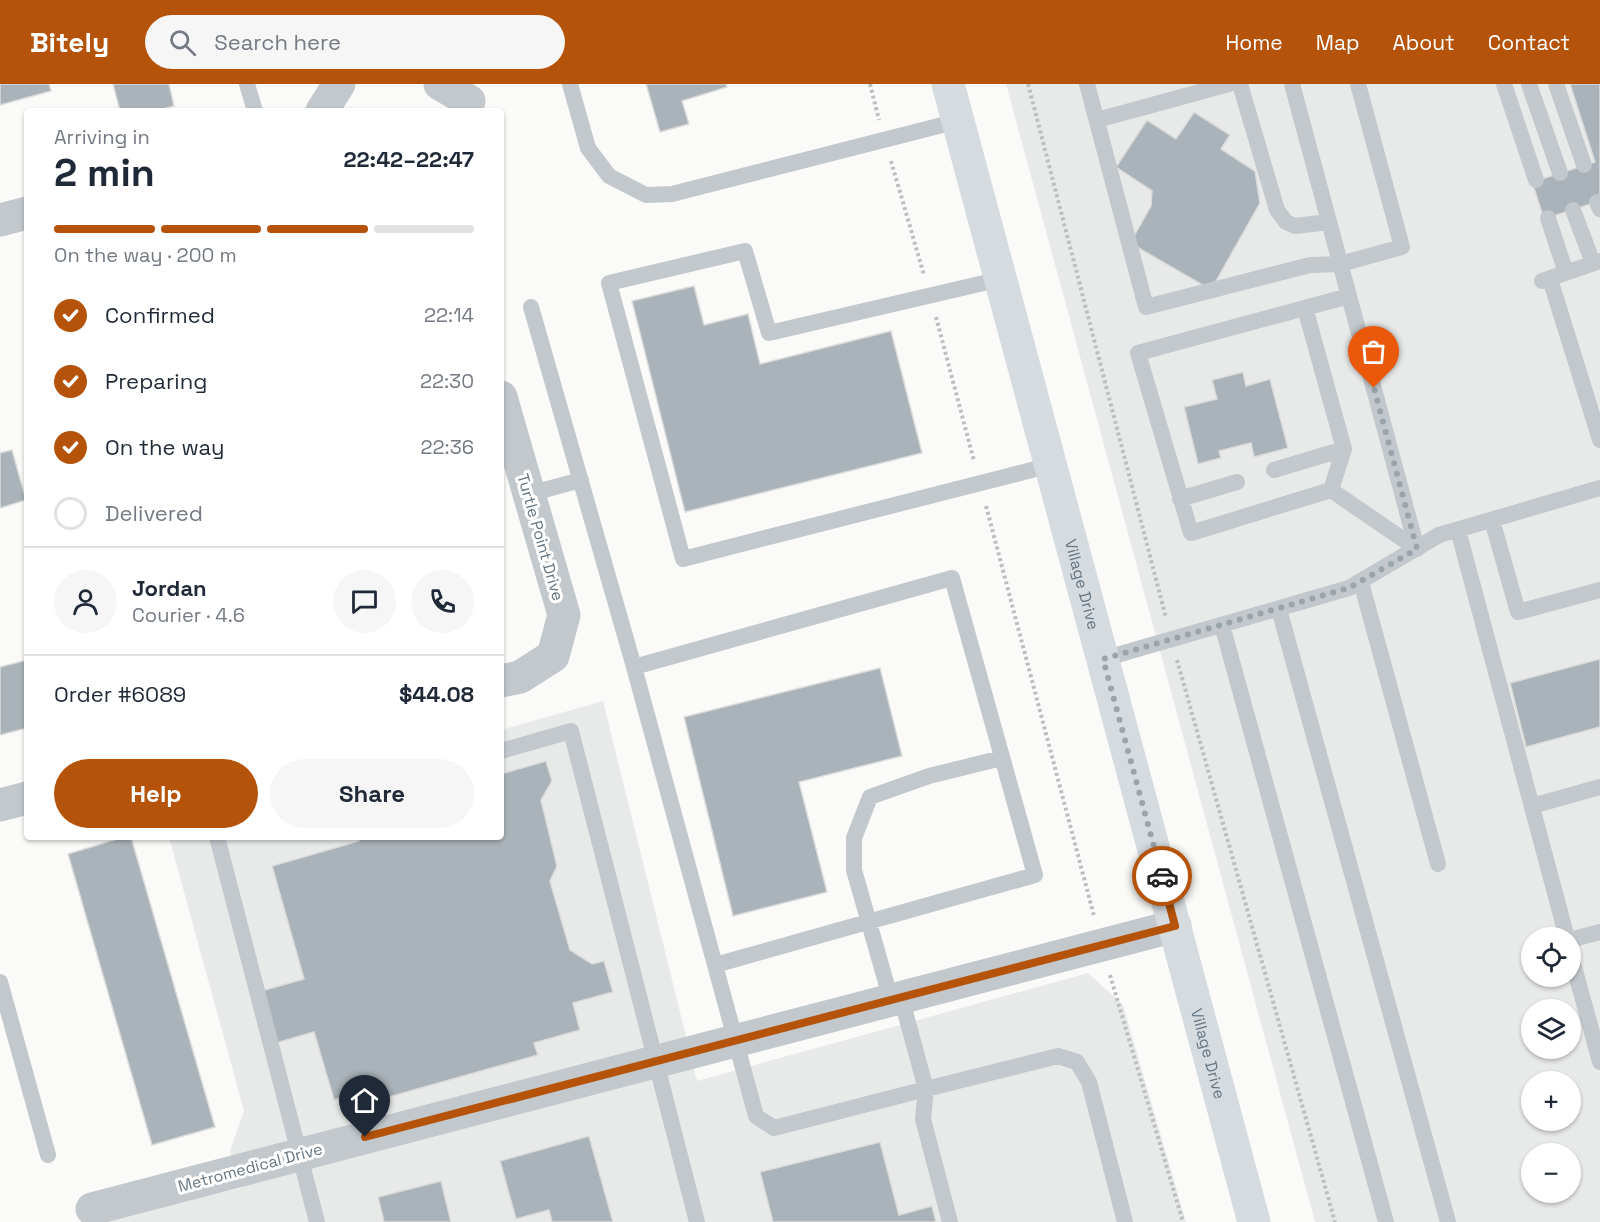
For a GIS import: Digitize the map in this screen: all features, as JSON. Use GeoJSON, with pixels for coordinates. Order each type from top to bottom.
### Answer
{"type":"FeatureCollection","features":[{"type":"Feature","properties":{"kind":"main road","name":"Village Drive"},"geometry":{"type":"LineString","coordinates":[[954,85],[958,121],[1254,1222]]}},
{"type":"Feature","properties":{"kind":"street"},"geometry":{"type":"LineString","coordinates":[[324,108],[339,84]]}},
{"type":"Feature","properties":{"kind":"street"},"geometry":{"type":"LineString","coordinates":[[440,84],[469,101]]}},
{"type":"Feature","properties":{"kind":"street"},"geometry":{"type":"LineString","coordinates":[[0,220],[24,214]]}},
{"type":"Feature","properties":{"kind":"street","name":"Turtle Point Drive"},"geometry":{"type":"LineString","coordinates":[[504,407],[564,615],[553,656],[520,677],[504,680]]}},
{"type":"Feature","properties":{"kind":"street"},"geometry":{"type":"LineString","coordinates":[[0,805],[24,799]]}},
{"type":"Feature","properties":{"kind":"street","name":"Metromedical Drive"},"geometry":{"type":"LineString","coordinates":[[88,1216],[298,1155],[1175,926]]}},
{"type":"Feature","properties":{"kind":"lane"},"geometry":{"type":"LineString","coordinates":[[247,84],[254,108]]}},
{"type":"Feature","properties":{"kind":"lane"},"geometry":{"type":"LineString","coordinates":[[570,84],[588,148],[609,176],[646,195],[672,194],[958,121]]}},
{"type":"Feature","properties":{"kind":"lane"},"geometry":{"type":"LineString","coordinates":[[1088,84],[1146,307],[1310,265],[1341,264],[1402,247],[1358,84]]}},
{"type":"Feature","properties":{"kind":"lane"},"geometry":{"type":"LineString","coordinates":[[1097,120],[1228,84]]}},
{"type":"Feature","properties":{"kind":"lane"},"geometry":{"type":"LineString","coordinates":[[1240,84],[1277,210],[1286,222],[1295,226],[1329,222]]}},
{"type":"Feature","properties":{"kind":"lane"},"geometry":{"type":"LineString","coordinates":[[1292,84],[1417,549]]}},
{"type":"Feature","properties":{"kind":"lane"},"geometry":{"type":"LineString","coordinates":[[1504,84],[1536,180]]}},
{"type":"Feature","properties":{"kind":"lane"},"geometry":{"type":"LineString","coordinates":[[1529,84],[1560,173]]}},
{"type":"Feature","properties":{"kind":"lane"},"geometry":{"type":"LineString","coordinates":[[1556,84],[1584,165]]}},
{"type":"Feature","properties":{"kind":"lane"},"geometry":{"type":"LineString","coordinates":[[1573,210],[1597,262],[1545,280],[1600,440]]}},
{"type":"Feature","properties":{"kind":"lane"},"geometry":{"type":"LineString","coordinates":[[1548,218],[1566,273]]}},
{"type":"Feature","properties":{"kind":"lane"},"geometry":{"type":"LineString","coordinates":[[1001,279],[769,333],[745,251],[609,284],[683,559],[1051,465]]}},
{"type":"Feature","properties":{"kind":"lane"},"geometry":{"type":"LineString","coordinates":[[1331,490],[1191,533],[1138,353],[1349,296]]}},
{"type":"Feature","properties":{"kind":"lane"},"geometry":{"type":"LineString","coordinates":[[531,307],[634,667],[756,1116],[774,1128],[1058,1056],[1077,1062],[1089,1082],[1125,1222]]}},
{"type":"Feature","properties":{"kind":"lane"},"geometry":{"type":"LineString","coordinates":[[1305,308],[1344,449],[1331,490]]}},
{"type":"Feature","properties":{"kind":"lane"},"geometry":{"type":"LineString","coordinates":[[1274,470],[1344,449]]}},
{"type":"Feature","properties":{"kind":"lane"},"geometry":{"type":"LineString","coordinates":[[529,494],[581,480]]}},
{"type":"Feature","properties":{"kind":"lane"},"geometry":{"type":"LineString","coordinates":[[1180,499],[1237,482]]}},
{"type":"Feature","properties":{"kind":"lane"},"geometry":{"type":"LineString","coordinates":[[1103,659],[1349,588],[1440,535],[1600,488]]}},
{"type":"Feature","properties":{"kind":"lane"},"geometry":{"type":"LineString","coordinates":[[1331,490],[1417,549]]}},
{"type":"Feature","properties":{"kind":"lane"},"geometry":{"type":"LineString","coordinates":[[1492,520],[1518,612],[1600,590]]}},
{"type":"Feature","properties":{"kind":"lane"},"geometry":{"type":"LineString","coordinates":[[1458,530],[1564,927]]}},
{"type":"Feature","properties":{"kind":"lane"},"geometry":{"type":"LineString","coordinates":[[634,667],[952,578],[1035,875],[715,965]]}},
{"type":"Feature","properties":{"kind":"lane"},"geometry":{"type":"LineString","coordinates":[[1361,582],[1438,864]]}},
{"type":"Feature","properties":{"kind":"lane"},"geometry":{"type":"LineString","coordinates":[[1280,609],[1448,1222]]}},
{"type":"Feature","properties":{"kind":"lane"},"geometry":{"type":"LineString","coordinates":[[1222,625],[1386,1222]]}},
{"type":"Feature","properties":{"kind":"lane"},"geometry":{"type":"LineString","coordinates":[[504,750],[571,731],[697,1222]]}},
{"type":"Feature","properties":{"kind":"lane"},"geometry":{"type":"LineString","coordinates":[[950,1222],[923,1119],[926,1089],[854,870],[854,838],[870,797],[929,776],[1002,758]]}},
{"type":"Feature","properties":{"kind":"lane"},"geometry":{"type":"LineString","coordinates":[[1532,806],[1600,787]]}},
{"type":"Feature","properties":{"kind":"lane"},"geometry":{"type":"LineString","coordinates":[[218,840],[317,1222]]}},
{"type":"Feature","properties":{"kind":"lane"},"geometry":{"type":"LineString","coordinates":[[1581,937],[1600,932]]}},
{"type":"Feature","properties":{"kind":"lane"},"geometry":{"type":"LineString","coordinates":[[0,982],[48,1155]]}},
{"type":"Feature","properties":{"kind":"lane"},"geometry":{"type":"LineString","coordinates":[[1580,987],[1600,1062]]}},
{"type":"Feature","properties":{"kind":"path"},"geometry":{"type":"LineString","coordinates":[[870,84],[930,295],[1101,945],[1184,1222]]}},
{"type":"Feature","properties":{"kind":"shaded area"},"geometry":{"type":"Polygon","coordinates":[[[1006,84],[1600,84],[1600,1222],[1315,1222],[1006,84]]]}},
{"type":"Feature","properties":{"kind":"shaded area"},"geometry":{"type":"Polygon","coordinates":[[[603,701],[697,1081],[1088,973],[1123,1005],[1186,1222],[88,1222],[241,1188],[230,1151],[244,1111],[170,840],[504,840],[504,729],[603,701]]]}},
{"type":"Feature","properties":{"kind":"building"},"geometry":{"type":"Polygon","coordinates":[[[0,84],[49,84],[51,91],[0,105],[0,84]]]}},
{"type":"Feature","properties":{"kind":"building"},"geometry":{"type":"Polygon","coordinates":[[[113,84],[169,84],[174,106],[119,108],[113,84]]]}},
{"type":"Feature","properties":{"kind":"building"},"geometry":{"type":"Polygon","coordinates":[[[646,84],[726,84],[727,87],[682,101],[689,124],[660,132],[646,84]]]}},
{"type":"Feature","properties":{"kind":"building"},"geometry":{"type":"Polygon","coordinates":[[[1570,84],[1600,84],[1600,201],[1544,219],[1532,182],[1595,162],[1570,84]]]}},
{"type":"Feature","properties":{"kind":"building"},"geometry":{"type":"Polygon","coordinates":[[[1194,112],[1230,135],[1221,149],[1255,171],[1260,203],[1211,290],[1130,243],[1151,206],[1152,191],[1116,167],[1147,120],[1176,139],[1194,112]]]}},
{"type":"Feature","properties":{"kind":"building"},"geometry":{"type":"Polygon","coordinates":[[[694,286],[704,325],[748,314],[760,364],[891,331],[922,453],[685,512],[632,301],[694,286]]]}},
{"type":"Feature","properties":{"kind":"building"},"geometry":{"type":"Polygon","coordinates":[[[1243,372],[1246,386],[1270,379],[1288,448],[1254,457],[1251,443],[1219,451],[1221,458],[1198,464],[1184,407],[1217,399],[1212,380],[1243,372]]]}},
{"type":"Feature","properties":{"kind":"building"},"geometry":{"type":"Polygon","coordinates":[[[12,450],[24,501],[0,508],[0,453],[12,450]]]}},
{"type":"Feature","properties":{"kind":"building"},"geometry":{"type":"Polygon","coordinates":[[[1600,659],[1600,727],[1526,747],[1510,683],[1600,659]]]}},
{"type":"Feature","properties":{"kind":"building"},"geometry":{"type":"Polygon","coordinates":[[[24,661],[24,729],[0,735],[0,667],[24,661]]]}},
{"type":"Feature","properties":{"kind":"building"},"geometry":{"type":"Polygon","coordinates":[[[880,668],[902,756],[799,782],[827,892],[733,916],[684,717],[880,668]]]}},
{"type":"Feature","properties":{"kind":"building"},"geometry":{"type":"Polygon","coordinates":[[[546,761],[552,781],[541,800],[557,866],[550,881],[570,950],[592,964],[604,961],[613,992],[573,1003],[580,1030],[534,1043],[538,1055],[382,1099],[378,1088],[334,1100],[314,1032],[276,1043],[261,991],[304,979],[272,866],[359,840],[504,840],[504,773],[546,761]]]}},
{"type":"Feature","properties":{"kind":"building"},"geometry":{"type":"Polygon","coordinates":[[[114,840],[132,840],[215,1127],[152,1145],[68,854],[114,840]]]}},
{"type":"Feature","properties":{"kind":"building"},"geometry":{"type":"Polygon","coordinates":[[[589,1136],[613,1222],[552,1222],[549,1210],[516,1219],[500,1161],[589,1136]]]}},
{"type":"Feature","properties":{"kind":"building"},"geometry":{"type":"Polygon","coordinates":[[[880,1142],[899,1215],[932,1206],[936,1222],[773,1222],[760,1172],[880,1142]]]}},
{"type":"Feature","properties":{"kind":"building"},"geometry":{"type":"Polygon","coordinates":[[[441,1181],[451,1222],[384,1222],[378,1197],[441,1181]]]}},
{"type":"Feature","properties":{"kind":"way so far"},"geometry":{"type":"LineString","coordinates":[[1162,876],[1103,659],[1349,588],[1417,549],[1374,388]]}},
{"type":"Feature","properties":{"kind":"route"},"geometry":{"type":"LineString","coordinates":[[365,1137],[1175,926],[1162,876]]}}]}
